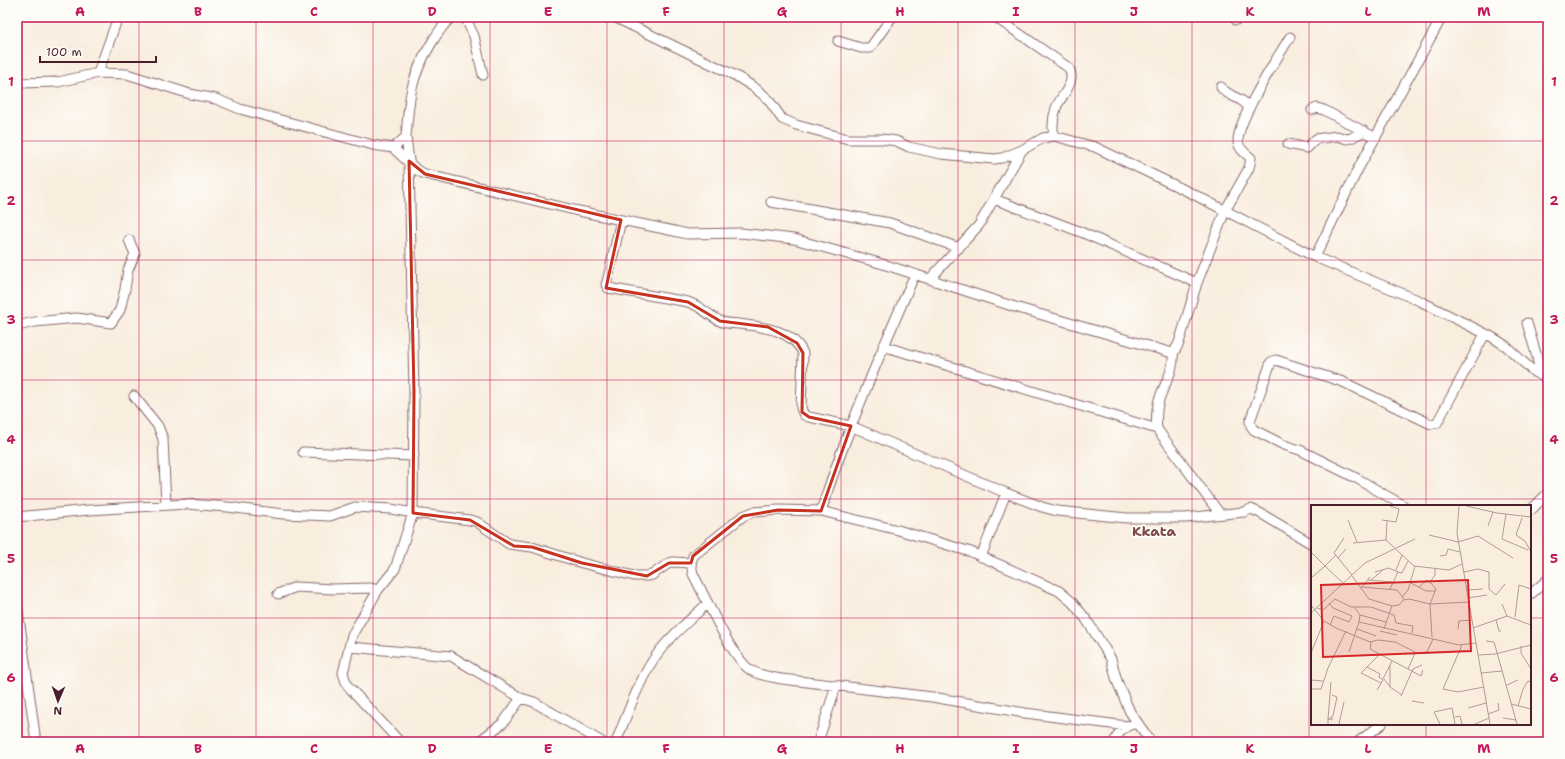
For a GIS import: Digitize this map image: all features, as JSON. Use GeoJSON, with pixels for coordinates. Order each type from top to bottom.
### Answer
{"type":"FeatureCollection","features":[{"type":"Feature","properties":{"kind":"street"},"geometry":{"type":"LineString","coordinates":[[98,73],[118,17]]}},
{"type":"Feature","properties":{"kind":"street"},"geometry":{"type":"LineString","coordinates":[[400,742],[348,685],[343,673],[352,636],[378,590],[395,569],[413,513],[414,392],[409,161],[406,137],[409,102],[418,65],[437,33],[452,17]]}},
{"type":"Feature","properties":{"kind":"street"},"geometry":{"type":"LineString","coordinates":[[465,17],[474,36],[483,75]]}},
{"type":"Feature","properties":{"kind":"street"},"geometry":{"type":"LineString","coordinates":[[614,17],[736,76],[755,88],[768,99],[782,119],[796,125],[848,139],[882,139],[896,141],[909,147],[941,154],[994,160],[1022,150],[1043,138],[1054,136],[1095,147],[1316,257],[1420,301],[1485,334],[1506,346],[1534,372],[1546,377]]}},
{"type":"Feature","properties":{"kind":"street"},"geometry":{"type":"LineString","coordinates":[[838,42],[861,48],[870,48],[892,17]]}},
{"type":"Feature","properties":{"kind":"street"},"geometry":{"type":"LineString","coordinates":[[995,17],[1069,68],[1072,72],[1069,85],[1056,107],[1053,125],[1054,136]]}},
{"type":"Feature","properties":{"kind":"street"},"geometry":{"type":"LineString","coordinates":[[1316,257],[1358,169],[1442,17]]}},
{"type":"Feature","properties":{"kind":"street"},"geometry":{"type":"LineString","coordinates":[[1220,514],[1157,429],[1156,417],[1159,401],[1170,372],[1173,354],[1179,343],[1197,283],[1225,211],[1249,168],[1251,158],[1242,150],[1238,143],[1239,132],[1249,109],[1290,36]]}},
{"type":"Feature","properties":{"kind":"street"},"geometry":{"type":"LineString","coordinates":[[17,83],[58,82],[98,73],[127,74],[190,94],[216,99],[240,109],[373,145],[393,148],[409,161],[418,171],[425,174],[574,210],[688,234],[741,234],[794,239],[915,274],[1015,307],[1161,349],[1173,354]]}},
{"type":"Feature","properties":{"kind":"street"},"geometry":{"type":"LineString","coordinates":[[1221,88],[1246,103],[1249,109]]}},
{"type":"Feature","properties":{"kind":"street"},"geometry":{"type":"LineString","coordinates":[[1312,110],[1317,108],[1324,110],[1376,138]]}},
{"type":"Feature","properties":{"kind":"street"},"geometry":{"type":"LineString","coordinates":[[1288,144],[1307,148],[1316,139],[1337,136],[1347,139],[1364,131]]}},
{"type":"Feature","properties":{"kind":"street"},"geometry":{"type":"LineString","coordinates":[[393,148],[406,137]]}},
{"type":"Feature","properties":{"kind":"street"},"geometry":{"type":"LineString","coordinates":[[930,279],[979,225],[1022,150]]}},
{"type":"Feature","properties":{"kind":"street"},"geometry":{"type":"LineString","coordinates":[[994,199],[1081,232],[1197,283]]}},
{"type":"Feature","properties":{"kind":"street"},"geometry":{"type":"LineString","coordinates":[[771,202],[890,223],[959,248]]}},
{"type":"Feature","properties":{"kind":"street"},"geometry":{"type":"LineString","coordinates":[[621,220],[606,285],[608,288],[688,302],[699,306],[720,321],[768,327],[791,338],[804,353],[802,412],[809,417],[851,426],[1006,493],[1042,507],[1057,511],[1127,518],[1185,518],[1244,512],[1250,510],[1260,513],[1311,543]]}},
{"type":"Feature","properties":{"kind":"street"},"geometry":{"type":"LineString","coordinates":[[17,326],[36,322],[77,318],[110,323],[120,310],[128,270],[135,254],[129,240]]}},
{"type":"Feature","properties":{"kind":"street"},"geometry":{"type":"LineString","coordinates":[[821,511],[851,426],[883,346],[915,274]]}},
{"type":"Feature","properties":{"kind":"street"},"geometry":{"type":"LineString","coordinates":[[1527,323],[1546,377]]}},
{"type":"Feature","properties":{"kind":"street"},"geometry":{"type":"LineString","coordinates":[[1402,505],[1358,479],[1307,453],[1284,445],[1254,430],[1250,421],[1272,362],[1276,360],[1343,382],[1431,424],[1437,423],[1485,334]]}},
{"type":"Feature","properties":{"kind":"street"},"geometry":{"type":"LineString","coordinates":[[883,346],[1157,429]]}},
{"type":"Feature","properties":{"kind":"street"},"geometry":{"type":"LineString","coordinates":[[134,396],[158,426],[163,439],[166,505]]}},
{"type":"Feature","properties":{"kind":"street"},"geometry":{"type":"LineString","coordinates":[[304,452],[414,456]]}},
{"type":"Feature","properties":{"kind":"street"},"geometry":{"type":"LineString","coordinates":[[981,557],[1006,493]]}},
{"type":"Feature","properties":{"kind":"street"},"geometry":{"type":"LineString","coordinates":[[1531,510],[1548,493]]}},
{"type":"Feature","properties":{"kind":"street"},"geometry":{"type":"LineString","coordinates":[[17,517],[89,510],[186,504],[241,508],[282,514],[330,516],[355,506],[391,509],[470,520],[477,522],[514,546],[532,547],[582,563],[634,576],[652,575],[669,563],[691,563]]}},
{"type":"Feature","properties":{"kind":"street"},"geometry":{"type":"LineString","coordinates":[[1132,724],[1025,713],[932,697],[769,677],[753,672],[740,660],[724,635],[694,574],[691,563],[693,556],[743,516],[754,512],[778,510],[821,511],[898,530],[971,552],[1048,585],[1059,591],[1072,602],[1086,619],[1111,659],[1132,724],[1151,742]]}},
{"type":"Feature","properties":{"kind":"street"},"geometry":{"type":"LineString","coordinates":[[1531,594],[1548,579]]}},
{"type":"Feature","properties":{"kind":"street"},"geometry":{"type":"LineString","coordinates":[[278,594],[296,587],[332,589],[371,588],[378,590]]}},
{"type":"Feature","properties":{"kind":"street"},"geometry":{"type":"LineString","coordinates":[[17,603],[20,648],[36,742]]}},
{"type":"Feature","properties":{"kind":"street"},"geometry":{"type":"LineString","coordinates":[[616,742],[648,669],[657,654],[673,636],[708,603]]}},
{"type":"Feature","properties":{"kind":"street"},"geometry":{"type":"LineString","coordinates":[[350,647],[450,656],[521,698],[534,702],[602,742]]}},
{"type":"Feature","properties":{"kind":"street"},"geometry":{"type":"LineString","coordinates":[[818,742],[836,686]]}},
{"type":"Feature","properties":{"kind":"street"},"geometry":{"type":"LineString","coordinates":[[478,742],[503,722],[521,698]]}},
{"type":"Feature","properties":{"kind":"street"},"geometry":{"type":"LineString","coordinates":[[1114,742],[1121,730],[1132,724]]}},
{"type":"Feature","properties":{"kind":"street"},"geometry":{"type":"LineString","coordinates":[[1358,742],[1381,725]]}},
{"type":"Feature","properties":{"kind":"highlighted area"},"geometry":{"type":"Polygon","coordinates":[[[409,161],[425,174],[621,220],[606,288],[688,302],[720,321],[768,327],[797,343],[803,353],[802,412],[809,417],[851,426],[821,511],[778,510],[743,516],[693,556],[691,563],[669,563],[647,576],[582,563],[532,547],[514,546],[470,520],[413,513],[414,392],[409,161]]]}},
{"type":"Feature","properties":{"kind":"district","name":"Kkata"},"geometry":{"type":"Point","coordinates":[1154,531]}}]}
